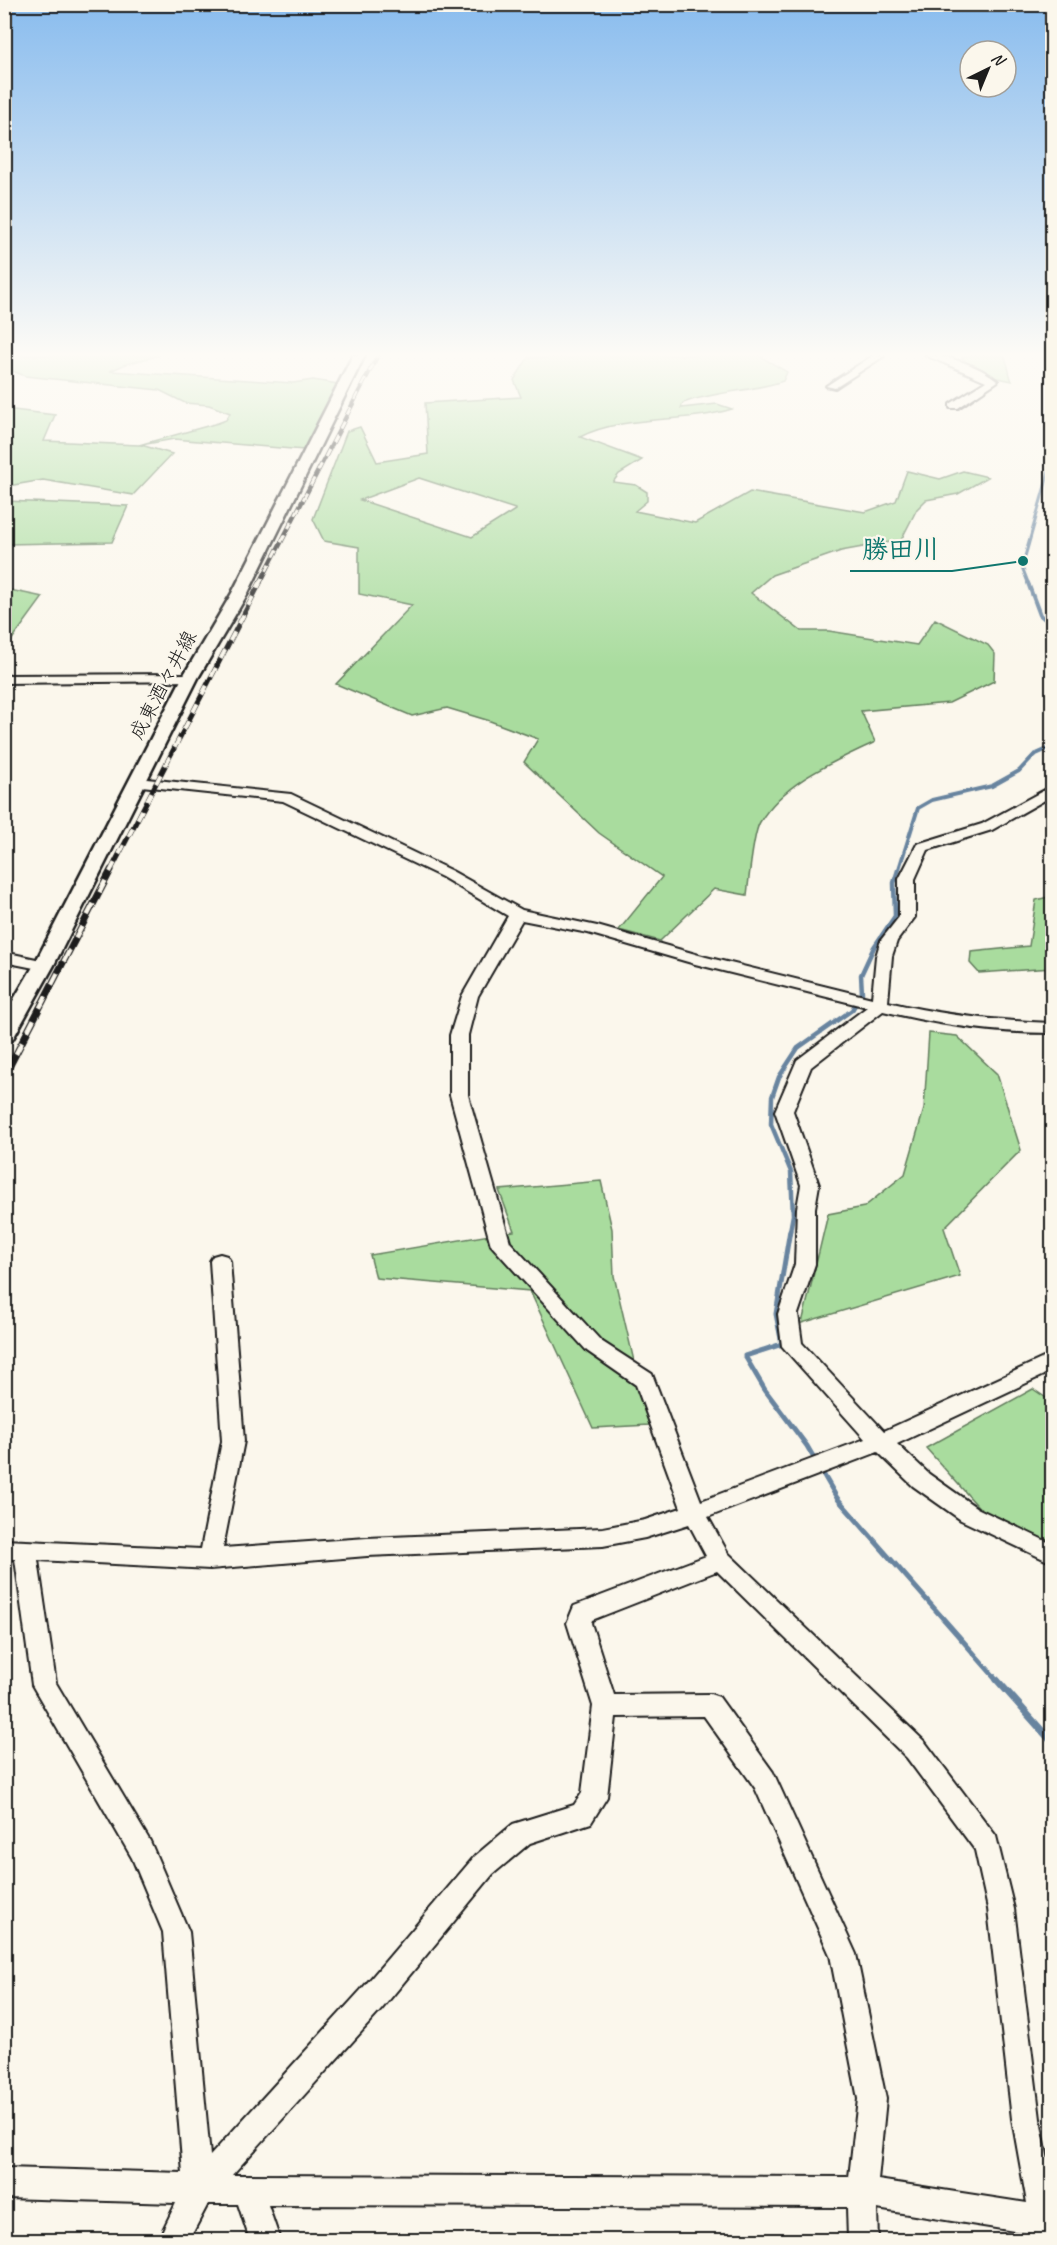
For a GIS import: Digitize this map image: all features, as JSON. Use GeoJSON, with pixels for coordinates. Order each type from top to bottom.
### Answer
{"type":"FeatureCollection","features":[{"type":"Feature","properties":{"kind":"main road","name":"成東酒々井線"},"geometry":{"type":"LineString","coordinates":[[4,1035],[44,965],[190,678],[240,593],[307,460]]}},
{"type":"Feature","properties":{"kind":"street"},"geometry":{"type":"LineString","coordinates":[[4,679],[190,678]]}},
{"type":"Feature","properties":{"kind":"street"},"geometry":{"type":"LineString","coordinates":[[137,782],[286,797],[447,874],[517,914],[591,929],[701,961],[933,1018],[998,1026],[1053,1028]]}},
{"type":"Feature","properties":{"kind":"street"},"geometry":{"type":"LineString","coordinates":[[1053,790],[987,827],[922,847],[907,879],[907,917],[890,940],[884,956],[879,1006],[803,1064],[784,1111],[810,1185],[806,1208],[805,1264],[788,1314],[792,1346],[881,1442],[921,1480],[969,1515],[1053,1554]]}},
{"type":"Feature","properties":{"kind":"street"},"geometry":{"type":"LineString","coordinates":[[4,2183],[199,2190],[862,2192],[1047,2231],[1026,2119],[1001,1909],[987,1845],[916,1750],[720,1560],[694,1513],[645,1380],[594,1346],[501,1245],[459,1095],[459,1035],[470,996],[517,914]]}},
{"type":"Feature","properties":{"kind":"street"},"geometry":{"type":"LineString","coordinates":[[4,957],[44,965]]}},
{"type":"Feature","properties":{"kind":"street"},"geometry":{"type":"LineString","coordinates":[[210,1559],[233,1441],[220,1261]]}},
{"type":"Feature","properties":{"kind":"street"},"geometry":{"type":"LineString","coordinates":[[199,2190],[176,1932],[141,1850],[44,1685],[15,1550],[210,1559],[367,1547],[603,1538],[645,1529],[694,1513],[881,1442],[1053,1362]]}},
{"type":"Feature","properties":{"kind":"street"},"geometry":{"type":"LineString","coordinates":[[173,2241],[199,2190],[371,2000],[484,1865],[522,1833],[582,1814],[594,1797],[605,1706],[579,1623],[582,1612],[720,1560]]}},
{"type":"Feature","properties":{"kind":"street"},"geometry":{"type":"LineString","coordinates":[[605,1706],[710,1706],[764,1780],[843,1954],[872,2099],[862,2192],[863,2241]]}},
{"type":"Feature","properties":{"kind":"street"},"geometry":{"type":"LineString","coordinates":[[248,2190],[265,2241]]}},
{"type":"Feature","properties":{"kind":"green space"},"geometry":{"type":"Polygon","coordinates":[[[5,460],[167,460],[133,495],[43,480],[8,486],[5,496],[5,460]]]}},
{"type":"Feature","properties":{"kind":"green space"},"geometry":{"type":"Polygon","coordinates":[[[336,460],[376,460],[377,462],[391,460],[641,460],[619,474],[613,482],[636,485],[647,492],[647,501],[635,511],[695,523],[750,492],[865,512],[896,501],[907,471],[940,479],[963,471],[988,477],[958,494],[926,500],[917,509],[901,540],[841,551],[772,575],[751,593],[801,631],[829,631],[917,645],[935,619],[988,645],[995,654],[994,681],[949,703],[861,711],[875,742],[812,774],[783,795],[770,808],[760,822],[755,836],[747,895],[714,889],[660,941],[619,930],[662,877],[599,833],[524,762],[538,739],[447,708],[412,716],[336,684],[412,605],[359,594],[359,547],[324,541],[313,519],[336,460]],[[419,478],[360,500],[472,537],[515,510],[419,478]]]}},
{"type":"Feature","properties":{"kind":"green space"},"geometry":{"type":"Polygon","coordinates":[[[5,501],[128,506],[112,542],[5,544],[5,501]]]}},
{"type":"Feature","properties":{"kind":"green space"},"geometry":{"type":"Polygon","coordinates":[[[4,589],[43,597],[5,649],[4,589]]]}},
{"type":"Feature","properties":{"kind":"green space"},"geometry":{"type":"Polygon","coordinates":[[[1052,896],[1052,968],[979,973],[970,963],[971,952],[1029,946],[1036,900],[1052,896]]]}},
{"type":"Feature","properties":{"kind":"green space"},"geometry":{"type":"Polygon","coordinates":[[[929,1033],[957,1036],[997,1074],[1021,1150],[944,1228],[960,1276],[802,1323],[828,1214],[864,1207],[905,1174],[924,1109],[929,1033]]]}},
{"type":"Feature","properties":{"kind":"green space"},"geometry":{"type":"Polygon","coordinates":[[[601,1181],[612,1229],[614,1276],[649,1425],[593,1428],[530,1291],[376,1278],[370,1255],[514,1231],[499,1190],[601,1181]]]}},
{"type":"Feature","properties":{"kind":"green space"},"geometry":{"type":"Polygon","coordinates":[[[1033,1389],[1052,1402],[1052,1545],[991,1521],[926,1448],[1033,1389]]]}},
{"type":"Feature","properties":{"kind":"waterway"},"geometry":{"type":"LineString","coordinates":[[1029,585],[1022,567],[1052,461]]}},
{"type":"Feature","properties":{"kind":"waterway"},"geometry":{"type":"LineString","coordinates":[[1028,583],[1040,615],[1052,625]]}},
{"type":"Feature","properties":{"kind":"waterway"},"geometry":{"type":"LineString","coordinates":[[898,872],[918,808],[932,800],[992,786],[1019,771],[1034,755],[1052,747]]}},
{"type":"Feature","properties":{"kind":"waterway"},"geometry":{"type":"LineString","coordinates":[[790,1231],[793,1215],[791,1172],[771,1124],[772,1097],[779,1077],[798,1048],[852,1010],[862,993],[861,975],[874,947],[895,916],[894,883],[898,870]]}},
{"type":"Feature","properties":{"kind":"waterway"},"geometry":{"type":"LineString","coordinates":[[790,1230],[776,1314],[782,1344],[745,1356],[765,1390],[807,1446],[837,1498],[999,1682]]}},
{"type":"Feature","properties":{"kind":"waterway"},"geometry":{"type":"LineString","coordinates":[[997,1680],[1052,1742]]}},
{"type":"Feature","properties":{"kind":"railway"},"geometry":{"type":"LineString","coordinates":[[259,585],[324,460]]}},
{"type":"Feature","properties":{"kind":"railway"},"geometry":{"type":"LineString","coordinates":[[110,872],[260,583]]}},
{"type":"Feature","properties":{"kind":"railway"},"geometry":{"type":"LineString","coordinates":[[4,1077],[111,870]]}},
{"type":"Feature","properties":{"kind":"place","name":"勝田川"},"geometry":{"type":"Point","coordinates":[1023,561]}}]}
